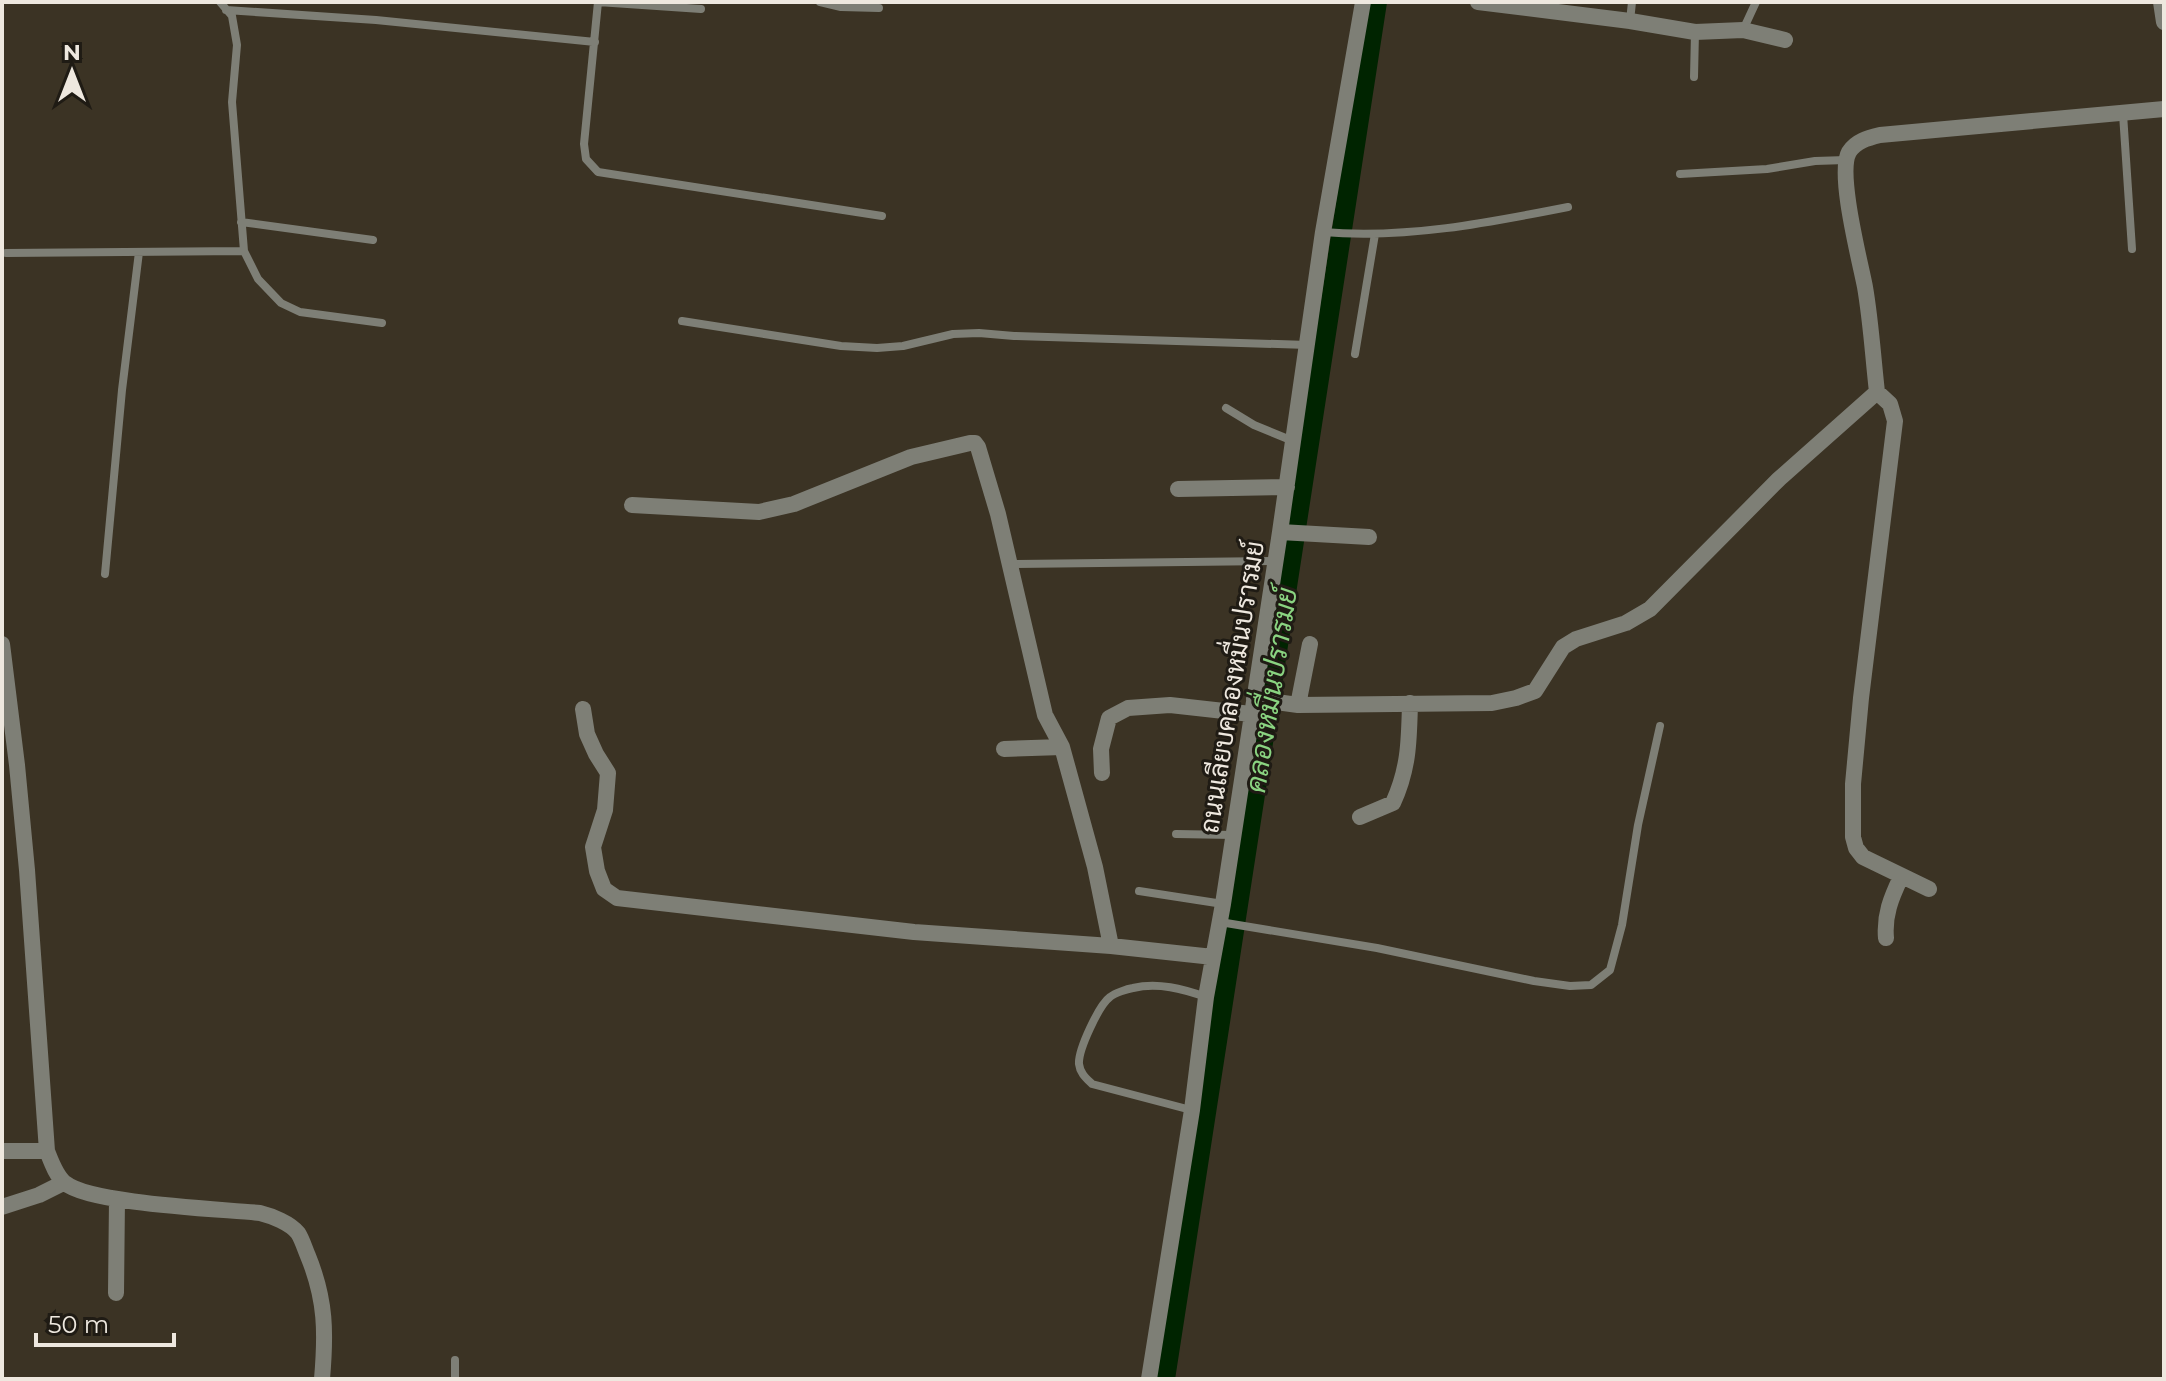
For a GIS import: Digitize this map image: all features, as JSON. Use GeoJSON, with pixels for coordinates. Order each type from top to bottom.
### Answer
{"type":"FeatureCollection","features":[{"type":"Feature","properties":{"kind":"street","name":"ถนนเลียบคลองหมื่นปรารมย์"},"geometry":{"type":"LineString","coordinates":[[1149,1379],[1213,957],[1234,924],[1223,904],[1256,705],[1275,561],[1294,533],[1287,487],[1363,2]]}},
{"type":"Feature","properties":{"kind":"street"},"geometry":{"type":"LineString","coordinates":[[1478,2],[1695,32],[1743,30],[1785,40]]}},
{"type":"Feature","properties":{"kind":"street"},"geometry":{"type":"LineString","coordinates":[[2161,2],[2164,22]]}},
{"type":"Feature","properties":{"kind":"street"},"geometry":{"type":"LineString","coordinates":[[1929,889],[1863,857],[1853,837],[1853,784],[1861,698],[1895,421],[1890,404],[1877,392],[1865,289],[1849,210],[1846,160],[1849,151],[1861,140],[1880,135],[2164,109]]}},
{"type":"Feature","properties":{"kind":"street"},"geometry":{"type":"LineString","coordinates":[[1102,773],[1101,749],[1109,718],[1128,708],[1170,705],[1492,703],[1535,691],[1563,647],[1576,639],[1626,623],[1650,609],[1779,479],[1877,392]]}},
{"type":"Feature","properties":{"kind":"street"},"geometry":{"type":"LineString","coordinates":[[632,505],[759,512],[794,504],[911,457],[975,443],[998,514],[1045,715],[1062,747],[1095,867],[1111,946]]}},
{"type":"Feature","properties":{"kind":"street"},"geometry":{"type":"LineString","coordinates":[[1178,489],[1287,487]]}},
{"type":"Feature","properties":{"kind":"street"},"geometry":{"type":"LineString","coordinates":[[1294,533],[1369,537]]}},
{"type":"Feature","properties":{"kind":"street"},"geometry":{"type":"LineString","coordinates":[[2,644],[27,870],[38,1151],[60,1185],[89,1194],[117,1210],[260,1213],[275,1217],[298,1233],[323,1305],[325,1339],[322,1379]]}},
{"type":"Feature","properties":{"kind":"street"},"geometry":{"type":"LineString","coordinates":[[1293,705],[1310,644]]}},
{"type":"Feature","properties":{"kind":"street"},"geometry":{"type":"LineString","coordinates":[[1360,817],[1393,803],[1401,785],[1407,766],[1410,703]]}},
{"type":"Feature","properties":{"kind":"street"},"geometry":{"type":"LineString","coordinates":[[583,709],[587,734],[608,773],[605,810],[593,847],[597,871],[604,889],[617,898],[914,932],[1111,946],[1213,957]]}},
{"type":"Feature","properties":{"kind":"street"},"geometry":{"type":"LineString","coordinates":[[1004,749],[1062,747]]}},
{"type":"Feature","properties":{"kind":"street"},"geometry":{"type":"LineString","coordinates":[[1886,938],[1885,923],[1890,900],[1901,877]]}},
{"type":"Feature","properties":{"kind":"street"},"geometry":{"type":"LineString","coordinates":[[2,1151],[38,1151]]}},
{"type":"Feature","properties":{"kind":"street"},"geometry":{"type":"LineString","coordinates":[[2,1207],[60,1185]]}},
{"type":"Feature","properties":{"kind":"street"},"geometry":{"type":"LineString","coordinates":[[116,1293],[117,1210]]}},
{"type":"Feature","properties":{"kind":"lane"},"geometry":{"type":"LineString","coordinates":[[701,9],[598,2],[584,144],[586,159],[598,172],[882,216]]}},
{"type":"Feature","properties":{"kind":"lane"},"geometry":{"type":"LineString","coordinates":[[820,2],[841,7],[879,8]]}},
{"type":"Feature","properties":{"kind":"lane"},"geometry":{"type":"LineString","coordinates":[[1630,21],[1632,2]]}},
{"type":"Feature","properties":{"kind":"lane"},"geometry":{"type":"LineString","coordinates":[[1743,30],[1756,2]]}},
{"type":"Feature","properties":{"kind":"lane"},"geometry":{"type":"LineString","coordinates":[[223,6],[595,42]]}},
{"type":"Feature","properties":{"kind":"lane"},"geometry":{"type":"LineString","coordinates":[[223,6],[232,16],[237,45],[232,102],[244,251],[258,279],[281,303],[300,312],[382,323]]}},
{"type":"Feature","properties":{"kind":"lane"},"geometry":{"type":"LineString","coordinates":[[1694,77],[1695,32]]}},
{"type":"Feature","properties":{"kind":"lane"},"geometry":{"type":"LineString","coordinates":[[2123,114],[2132,249]]}},
{"type":"Feature","properties":{"kind":"lane"},"geometry":{"type":"LineString","coordinates":[[1680,174],[1846,160]]}},
{"type":"Feature","properties":{"kind":"lane"},"geometry":{"type":"LineString","coordinates":[[1329,233],[1393,234],[1463,227],[1568,207]]}},
{"type":"Feature","properties":{"kind":"lane"},"geometry":{"type":"LineString","coordinates":[[241,222],[373,240]]}},
{"type":"Feature","properties":{"kind":"lane"},"geometry":{"type":"LineString","coordinates":[[1355,354],[1375,234]]}},
{"type":"Feature","properties":{"kind":"lane"},"geometry":{"type":"LineString","coordinates":[[6,253],[244,251]]}},
{"type":"Feature","properties":{"kind":"lane"},"geometry":{"type":"LineString","coordinates":[[105,574],[122,390],[139,252]]}},
{"type":"Feature","properties":{"kind":"lane"},"geometry":{"type":"LineString","coordinates":[[682,321],[841,346],[877,348],[903,346],[953,334],[979,333],[1308,345]]}},
{"type":"Feature","properties":{"kind":"lane"},"geometry":{"type":"LineString","coordinates":[[1226,408],[1254,425],[1293,441]]}},
{"type":"Feature","properties":{"kind":"lane"},"geometry":{"type":"LineString","coordinates":[[1010,564],[1275,561]]}},
{"type":"Feature","properties":{"kind":"lane"},"geometry":{"type":"LineString","coordinates":[[1234,924],[1377,948],[1534,981],[1570,986],[1591,985],[1610,970],[1622,925],[1638,825],[1660,726]]}},
{"type":"Feature","properties":{"kind":"lane"},"geometry":{"type":"LineString","coordinates":[[1176,834],[1233,835]]}},
{"type":"Feature","properties":{"kind":"lane"},"geometry":{"type":"LineString","coordinates":[[1139,891],[1223,904]]}},
{"type":"Feature","properties":{"kind":"lane"},"geometry":{"type":"LineString","coordinates":[[1192,1110],[1092,1084],[1083,1075],[1079,1062],[1097,1014],[1110,997],[1133,987],[1155,986],[1179,988],[1206,997]]}},
{"type":"Feature","properties":{"kind":"lane"},"geometry":{"type":"LineString","coordinates":[[455,1360],[455,1379]]}},
{"type":"Feature","properties":{"kind":"waterway","name":"คลองหมื่นปรารมย์"},"geometry":{"type":"LineString","coordinates":[[1165,1379],[1377,2]]}}]}
